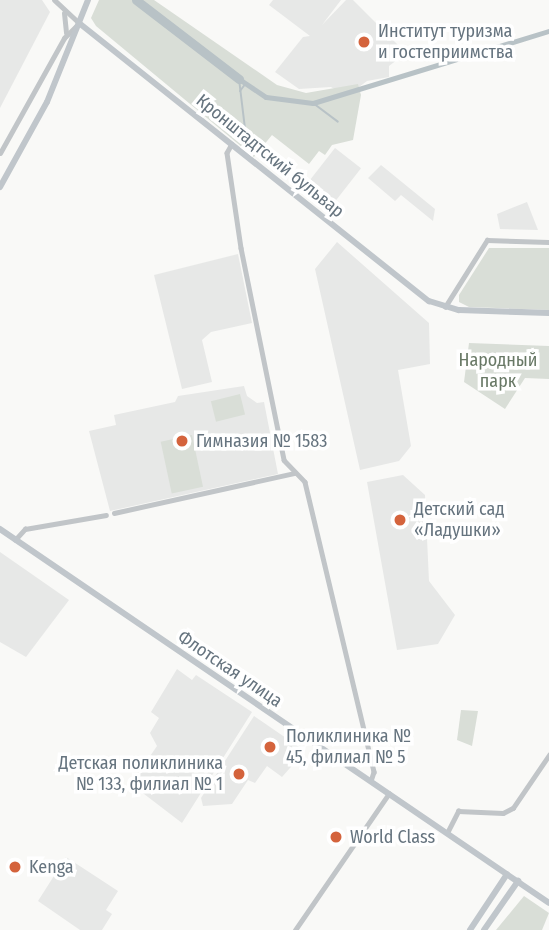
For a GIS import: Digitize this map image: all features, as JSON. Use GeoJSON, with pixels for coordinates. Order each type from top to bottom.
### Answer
{"type":"FeatureCollection","features":[{"type":"Feature","properties":{"kind":"main road"},"geometry":{"type":"LineString","coordinates":[[0,187],[47,102],[88,0]]}},
{"type":"Feature","properties":{"kind":"main road","name":"Кронштадтский бульвар"},"geometry":{"type":"LineString","coordinates":[[79,23],[398,278],[445,308],[549,313]]}},
{"type":"Feature","properties":{"kind":"main road","name":"Флотская улица"},"geometry":{"type":"LineString","coordinates":[[0,529],[549,903]]}},
{"type":"Feature","properties":{"kind":"main road"},"geometry":{"type":"LineString","coordinates":[[470,930],[507,874]]}},
{"type":"Feature","properties":{"kind":"main road"},"geometry":{"type":"LineString","coordinates":[[484,930],[518,881]]}},
{"type":"Feature","properties":{"kind":"street"},"geometry":{"type":"LineString","coordinates":[[54,0],[64,13],[79,23],[64,38]]}},
{"type":"Feature","properties":{"kind":"street"},"geometry":{"type":"LineString","coordinates":[[0,153],[64,38],[68,26],[64,13]]}},
{"type":"Feature","properties":{"kind":"street"},"geometry":{"type":"LineString","coordinates":[[232,144],[227,153],[229,175],[246,277],[284,460],[305,482],[374,772],[371,781]]}},
{"type":"Feature","properties":{"kind":"street"},"geometry":{"type":"LineString","coordinates":[[445,308],[487,240],[549,243]]}},
{"type":"Feature","properties":{"kind":"street"},"geometry":{"type":"LineString","coordinates":[[114,513],[296,473]]}},
{"type":"Feature","properties":{"kind":"street"},"geometry":{"type":"LineString","coordinates":[[15,540],[25,530],[106,515]]}},
{"type":"Feature","properties":{"kind":"street"},"geometry":{"type":"LineString","coordinates":[[447,833],[458,811],[503,813],[513,808],[549,755]]}},
{"type":"Feature","properties":{"kind":"street"},"geometry":{"type":"LineString","coordinates":[[295,930],[389,793]]}},
{"type":"Feature","properties":{"kind":"shaded area"},"geometry":{"type":"Polygon","coordinates":[[[0,0],[42,0],[50,12],[0,108],[0,0]]]}},
{"type":"Feature","properties":{"kind":"shaded area"},"geometry":{"type":"Polygon","coordinates":[[[273,0],[341,0],[322,25],[346,0],[353,0],[406,53],[389,66],[389,77],[367,81],[347,96],[331,87],[299,89],[275,72],[303,37],[310,36],[269,5],[273,0]]]}},
{"type":"Feature","properties":{"kind":"shaded area"},"geometry":{"type":"Polygon","coordinates":[[[335,148],[361,168],[333,205],[307,184],[335,148]]]}},
{"type":"Feature","properties":{"kind":"shaded area"},"geometry":{"type":"Polygon","coordinates":[[[381,165],[435,209],[433,221],[401,195],[395,201],[368,178],[381,165]]]}},
{"type":"Feature","properties":{"kind":"shaded area"},"geometry":{"type":"Polygon","coordinates":[[[527,202],[538,230],[500,229],[497,214],[527,202]]]}},
{"type":"Feature","properties":{"kind":"shaded area"},"geometry":{"type":"Polygon","coordinates":[[[337,242],[429,323],[430,364],[398,370],[411,446],[399,461],[360,470],[315,269],[337,242]]]}},
{"type":"Feature","properties":{"kind":"shaded area"},"geometry":{"type":"Polygon","coordinates":[[[238,254],[252,323],[211,332],[202,340],[212,382],[182,389],[154,275],[238,254]]]}},
{"type":"Feature","properties":{"kind":"shaded area","name":"Гимназия № 1583"},"geometry":{"type":"Polygon","coordinates":[[[244,386],[247,396],[257,403],[264,402],[278,474],[110,511],[89,431],[116,425],[114,415],[175,402],[178,396],[244,386]]]}},
{"type":"Feature","properties":{"kind":"shaded area"},"geometry":{"type":"Polygon","coordinates":[[[403,475],[425,495],[429,581],[455,615],[438,644],[397,650],[367,482],[403,475]]]}},
{"type":"Feature","properties":{"kind":"shaded area"},"geometry":{"type":"Polygon","coordinates":[[[0,552],[69,600],[26,657],[0,642],[0,552]]]}},
{"type":"Feature","properties":{"kind":"shaded area"},"geometry":{"type":"Polygon","coordinates":[[[177,669],[192,680],[196,675],[252,712],[182,823],[131,784],[157,746],[150,733],[159,718],[151,712],[177,669]]]}},
{"type":"Feature","properties":{"kind":"shaded area"},"geometry":{"type":"Polygon","coordinates":[[[254,716],[305,751],[282,777],[267,766],[255,783],[248,780],[232,804],[203,806],[201,798],[254,716]]]}},
{"type":"Feature","properties":{"kind":"shaded area"},"geometry":{"type":"Polygon","coordinates":[[[66,857],[118,891],[106,910],[112,914],[102,930],[80,930],[38,901],[66,857]]]}},
{"type":"Feature","properties":{"kind":"green space"},"geometry":{"type":"Polygon","coordinates":[[[99,0],[154,0],[277,85],[306,93],[358,84],[361,95],[353,140],[332,145],[325,155],[319,151],[309,164],[272,135],[254,157],[96,26],[91,18],[99,0]]]}},
{"type":"Feature","properties":{"kind":"green space"},"geometry":{"type":"Polygon","coordinates":[[[489,248],[549,248],[549,310],[469,307],[459,302],[459,295],[489,248]]]}},
{"type":"Feature","properties":{"kind":"green space","name":"Народный парк"},"geometry":{"type":"Polygon","coordinates":[[[469,343],[549,346],[549,379],[525,378],[505,409],[464,382],[469,343]]]}},
{"type":"Feature","properties":{"kind":"green space"},"geometry":{"type":"Polygon","coordinates":[[[240,394],[245,414],[216,422],[211,401],[240,394]]]}},
{"type":"Feature","properties":{"kind":"green space"},"geometry":{"type":"Polygon","coordinates":[[[192,435],[203,487],[172,493],[161,442],[192,435]]]}},
{"type":"Feature","properties":{"kind":"green space"},"geometry":{"type":"Polygon","coordinates":[[[461,710],[478,711],[472,746],[457,740],[461,710]]]}},
{"type":"Feature","properties":{"kind":"green space"},"geometry":{"type":"Polygon","coordinates":[[[524,896],[549,913],[542,930],[496,930],[524,896]]]}},
{"type":"Feature","properties":{"kind":"waterway"},"geometry":{"type":"LineString","coordinates":[[136,0],[239,79]]}},
{"type":"Feature","properties":{"kind":"waterway"},"geometry":{"type":"LineString","coordinates":[[239,79],[266,97],[313,103],[549,31]]}},
{"type":"Feature","properties":{"kind":"waterway"},"geometry":{"type":"LineString","coordinates":[[239,79],[247,145]]}},
{"type":"Feature","properties":{"kind":"waterway"},"geometry":{"type":"LineString","coordinates":[[240,91],[246,83]]}},
{"type":"Feature","properties":{"kind":"waterway"},"geometry":{"type":"LineString","coordinates":[[313,103],[338,122]]}},
{"type":"Feature","properties":{"kind":"place","name":"Институт туризма и гостеприимства"},"geometry":{"type":"Point","coordinates":[364,42]}},
{"type":"Feature","properties":{"kind":"place","name":"Гимназия № 1583"},"geometry":{"type":"Point","coordinates":[182,441]}},
{"type":"Feature","properties":{"kind":"place","name":"Детский сад «Ладушки»"},"geometry":{"type":"Point","coordinates":[400,520]}},
{"type":"Feature","properties":{"kind":"place","name":"Поликлиника № 45, филиал № 5"},"geometry":{"type":"Point","coordinates":[270,747]}},
{"type":"Feature","properties":{"kind":"place","name":"Детская поликлиника № 133, филиал № 1"},"geometry":{"type":"Point","coordinates":[239,774]}},
{"type":"Feature","properties":{"kind":"place","name":"World Class"},"geometry":{"type":"Point","coordinates":[336,837]}},
{"type":"Feature","properties":{"kind":"place","name":"Kenga"},"geometry":{"type":"Point","coordinates":[15,867]}}]}
